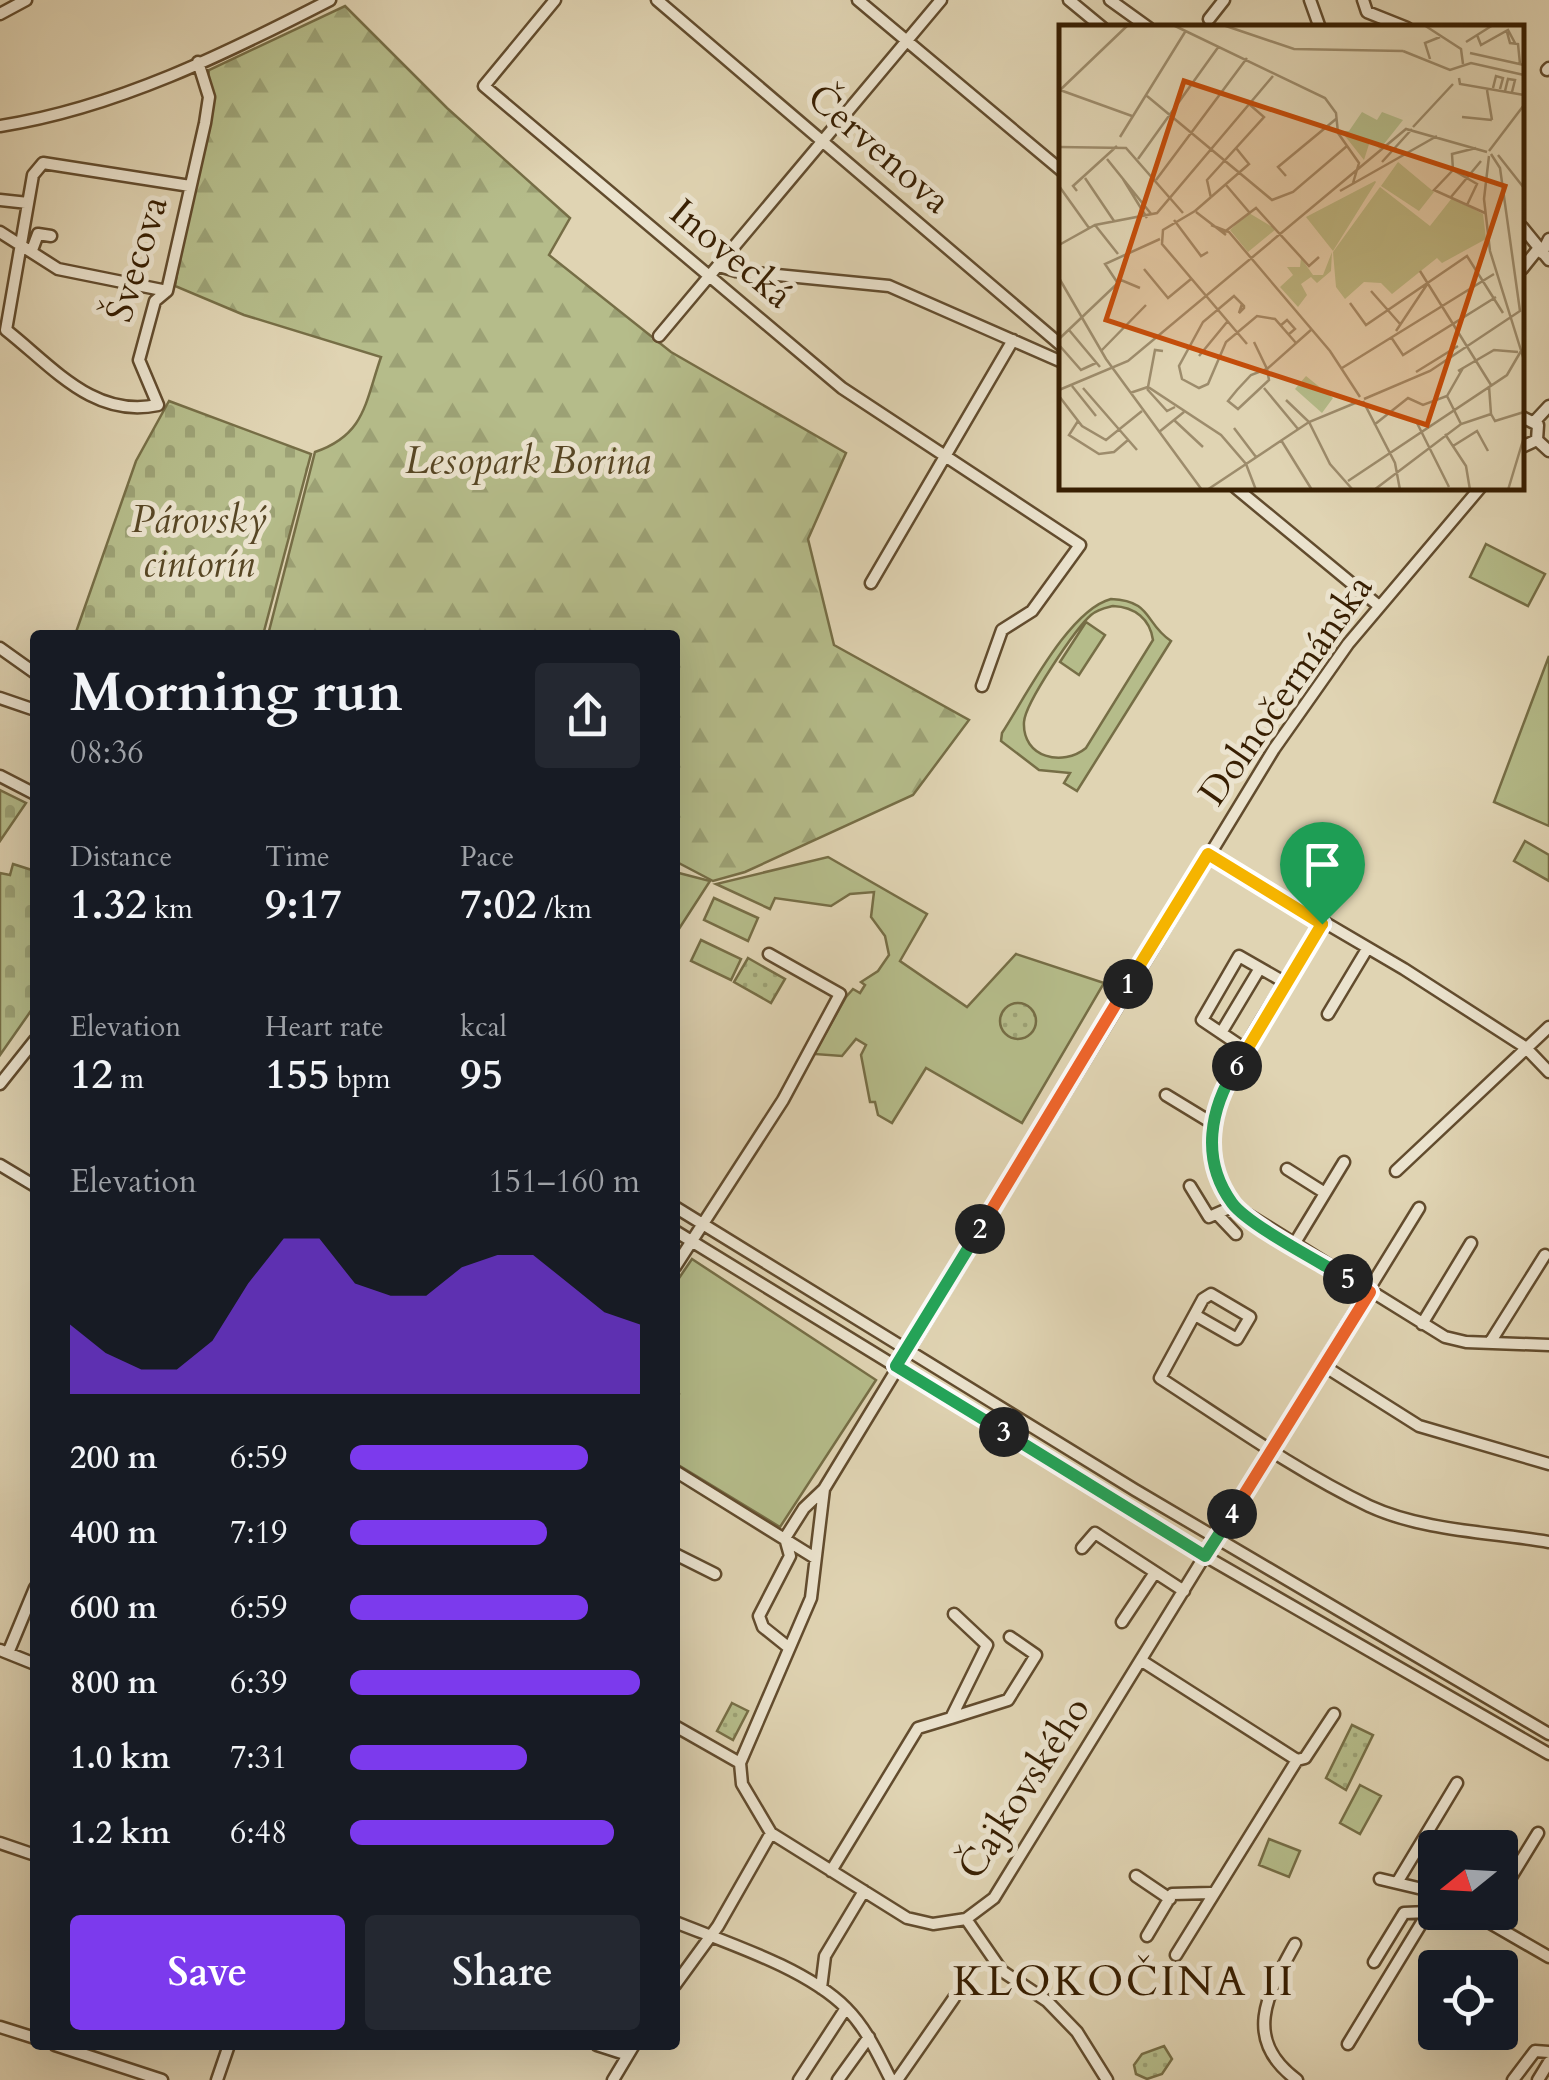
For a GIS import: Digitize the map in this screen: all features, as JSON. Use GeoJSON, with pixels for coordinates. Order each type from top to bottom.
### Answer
{"type":"FeatureCollection","features":[{"type":"Feature","properties":{"kind":"street"},"geometry":{"type":"LineString","coordinates":[[0,14],[26,0]]}},
{"type":"Feature","properties":{"kind":"street"},"geometry":{"type":"LineString","coordinates":[[0,126],[51,118],[198,62],[330,0]]}},
{"type":"Feature","properties":{"kind":"street","name":"Inovecká"},"geometry":{"type":"LineString","coordinates":[[556,0],[484,86],[715,271],[842,388],[948,454],[1080,546],[1032,611],[1002,630],[982,686]]}},
{"type":"Feature","properties":{"kind":"street","name":"Červenova"},"geometry":{"type":"LineString","coordinates":[[656,0],[1059,343]]}},
{"type":"Feature","properties":{"kind":"street"},"geometry":{"type":"LineString","coordinates":[[858,0],[1059,168]]}},
{"type":"Feature","properties":{"kind":"street"},"geometry":{"type":"LineString","coordinates":[[658,336],[941,0]]}},
{"type":"Feature","properties":{"kind":"street"},"geometry":{"type":"LineString","coordinates":[[1069,0],[1099,25]]}},
{"type":"Feature","properties":{"kind":"street"},"geometry":{"type":"LineString","coordinates":[[1110,0],[1145,25]]}},
{"type":"Feature","properties":{"kind":"street"},"geometry":{"type":"LineString","coordinates":[[1209,18],[1224,0]]}},
{"type":"Feature","properties":{"kind":"street"},"geometry":{"type":"LineString","coordinates":[[1310,0],[1319,25]]}},
{"type":"Feature","properties":{"kind":"street"},"geometry":{"type":"LineString","coordinates":[[1363,0],[1367,12],[1400,25]]}},
{"type":"Feature","properties":{"kind":"street"},"geometry":{"type":"LineString","coordinates":[[1128,25],[1134,17]]}},
{"type":"Feature","properties":{"kind":"street","name":"Švecova"},"geometry":{"type":"LineString","coordinates":[[3,332],[95,400],[120,410],[158,405],[139,360],[156,301],[166,291],[209,97],[198,62]]}},
{"type":"Feature","properties":{"kind":"street"},"geometry":{"type":"LineString","coordinates":[[3,332],[27,246],[33,174],[43,163],[190,186]]}},
{"type":"Feature","properties":{"kind":"street"},"geometry":{"type":"LineString","coordinates":[[0,200],[28,203]]}},
{"type":"Feature","properties":{"kind":"street"},"geometry":{"type":"LineString","coordinates":[[1524,230],[1543,254]]}},
{"type":"Feature","properties":{"kind":"street"},"geometry":{"type":"LineString","coordinates":[[0,232],[58,268],[166,291]]}},
{"type":"Feature","properties":{"kind":"street"},"geometry":{"type":"LineString","coordinates":[[27,246],[38,234],[50,236]]}},
{"type":"Feature","properties":{"kind":"street"},"geometry":{"type":"LineString","coordinates":[[1543,254],[1549,239]]}},
{"type":"Feature","properties":{"kind":"street"},"geometry":{"type":"LineString","coordinates":[[715,271],[889,286],[1059,361]]}},
{"type":"Feature","properties":{"kind":"street"},"geometry":{"type":"LineString","coordinates":[[871,584],[1013,340]]}},
{"type":"Feature","properties":{"kind":"street"},"geometry":{"type":"LineString","coordinates":[[1534,420],[1549,406]]}},
{"type":"Feature","properties":{"kind":"street"},"geometry":{"type":"LineString","coordinates":[[1524,418],[1534,420],[1540,430],[1537,440],[1524,446]]}},
{"type":"Feature","properties":{"kind":"street"},"geometry":{"type":"LineString","coordinates":[[1537,440],[1549,451]]}},
{"type":"Feature","properties":{"kind":"street"},"geometry":{"type":"LineString","coordinates":[[1238,490],[1380,606]]}},
{"type":"Feature","properties":{"kind":"street","name":"Dolnočermánska"},"geometry":{"type":"LineString","coordinates":[[824,1489],[1208,854],[1301,709],[1380,606],[1478,490]]}},
{"type":"Feature","properties":{"kind":"street"},"geometry":{"type":"LineString","coordinates":[[0,648],[30,669]]}},
{"type":"Feature","properties":{"kind":"street"},"geometry":{"type":"LineString","coordinates":[[0,698],[30,708]]}},
{"type":"Feature","properties":{"kind":"street"},"geometry":{"type":"LineString","coordinates":[[0,776],[30,791]]}},
{"type":"Feature","properties":{"kind":"street"},"geometry":{"type":"LineString","coordinates":[[1208,854],[1525,1047],[1549,1072]]}},
{"type":"Feature","properties":{"kind":"street"},"geometry":{"type":"LineString","coordinates":[[1322,924],[1220,1093],[1212,1122],[1211,1149],[1234,1206],[1422,1324],[1466,1342],[1549,1345]]}},
{"type":"Feature","properties":{"kind":"street"},"geometry":{"type":"LineString","coordinates":[[1328,1014],[1366,949]]}},
{"type":"Feature","properties":{"kind":"street"},"geometry":{"type":"LineString","coordinates":[[680,1259],[783,1100],[840,994],[769,954]]}},
{"type":"Feature","properties":{"kind":"street"},"geometry":{"type":"LineString","coordinates":[[1248,1051],[1202,1020],[1239,956],[1286,983]]}},
{"type":"Feature","properties":{"kind":"street"},"geometry":{"type":"LineString","coordinates":[[1221,1033],[1260,968]]}},
{"type":"Feature","properties":{"kind":"street"},"geometry":{"type":"LineString","coordinates":[[1396,1171],[1549,1028]]}},
{"type":"Feature","properties":{"kind":"street"},"geometry":{"type":"LineString","coordinates":[[0,1084],[30,1046]]}},
{"type":"Feature","properties":{"kind":"street"},"geometry":{"type":"LineString","coordinates":[[1166,1095],[1212,1122]]}},
{"type":"Feature","properties":{"kind":"street"},"geometry":{"type":"LineString","coordinates":[[1294,1246],[1344,1162]]}},
{"type":"Feature","properties":{"kind":"street"},"geometry":{"type":"LineString","coordinates":[[0,1165],[30,1183]]}},
{"type":"Feature","properties":{"kind":"street"},"geometry":{"type":"LineString","coordinates":[[1287,1169],[1325,1193]]}},
{"type":"Feature","properties":{"kind":"street"},"geometry":{"type":"LineString","coordinates":[[1190,1186],[1209,1217],[1234,1206]]}},
{"type":"Feature","properties":{"kind":"street","name":"Čajkovského"},"geometry":{"type":"LineString","coordinates":[[740,1763],[742,1784],[770,1833],[907,1918],[933,1924],[966,1919],[994,1898],[1419,1208]]}},
{"type":"Feature","properties":{"kind":"street"},"geometry":{"type":"LineString","coordinates":[[680,1209],[1074,1452],[1549,1734]]}},
{"type":"Feature","properties":{"kind":"street"},"geometry":{"type":"LineString","coordinates":[[1217,1214],[1236,1234]]}},
{"type":"Feature","properties":{"kind":"street"},"geometry":{"type":"LineString","coordinates":[[680,1234],[1205,1556],[1549,1754]]}},
{"type":"Feature","properties":{"kind":"street"},"geometry":{"type":"LineString","coordinates":[[1422,1324],[1471,1243]]}},
{"type":"Feature","properties":{"kind":"street"},"geometry":{"type":"LineString","coordinates":[[1490,1341],[1544,1254]]}},
{"type":"Feature","properties":{"kind":"street"},"geometry":{"type":"LineString","coordinates":[[1195,1315],[1238,1340],[1250,1317],[1210,1294],[1195,1315],[1160,1378],[1370,1506],[1408,1519],[1549,1542]]}},
{"type":"Feature","properties":{"kind":"street"},"geometry":{"type":"LineString","coordinates":[[1324,1366],[1419,1426],[1549,1464]]}},
{"type":"Feature","properties":{"kind":"street"},"geometry":{"type":"LineString","coordinates":[[1063,1470],[1074,1452]]}},
{"type":"Feature","properties":{"kind":"street"},"geometry":{"type":"LineString","coordinates":[[680,1474],[816,1558]]}},
{"type":"Feature","properties":{"kind":"street"},"geometry":{"type":"LineString","coordinates":[[788,1647],[764,1627],[759,1616],[790,1556],[785,1538],[804,1508],[824,1489]]}},
{"type":"Feature","properties":{"kind":"street"},"geometry":{"type":"LineString","coordinates":[[680,1729],[740,1763],[811,1598],[824,1489]]}},
{"type":"Feature","properties":{"kind":"street"},"geometry":{"type":"LineString","coordinates":[[1082,1548],[1095,1533],[1184,1591]]}},
{"type":"Feature","properties":{"kind":"street"},"geometry":{"type":"LineString","coordinates":[[680,1556],[715,1574]]}},
{"type":"Feature","properties":{"kind":"street"},"geometry":{"type":"LineString","coordinates":[[1122,1622],[1154,1574]]}},
{"type":"Feature","properties":{"kind":"street"},"geometry":{"type":"LineString","coordinates":[[30,1598],[4,1652],[30,1662]]}},
{"type":"Feature","properties":{"kind":"street"},"geometry":{"type":"LineString","coordinates":[[950,1718],[988,1644],[954,1614]]}},
{"type":"Feature","properties":{"kind":"street","name":"Čajkovského"},"geometry":{"type":"LineString","coordinates":[[831,1871],[918,1728],[1008,1700],[1036,1655],[1010,1638]]}},
{"type":"Feature","properties":{"kind":"street"},"geometry":{"type":"LineString","coordinates":[[1142,1661],[1297,1760]]}},
{"type":"Feature","properties":{"kind":"street"},"geometry":{"type":"LineString","coordinates":[[1176,1955],[1297,1760],[1305,1758],[1334,1714]]}},
{"type":"Feature","properties":{"kind":"street"},"geometry":{"type":"LineString","coordinates":[[1398,1881],[1457,1783]]}},
{"type":"Feature","properties":{"kind":"street"},"geometry":{"type":"LineString","coordinates":[[680,1978],[770,1833]]}},
{"type":"Feature","properties":{"kind":"street"},"geometry":{"type":"LineString","coordinates":[[1518,1866],[1538,1833]]}},
{"type":"Feature","properties":{"kind":"street"},"geometry":{"type":"LineString","coordinates":[[0,1843],[30,1853]]}},
{"type":"Feature","properties":{"kind":"street"},"geometry":{"type":"LineString","coordinates":[[1136,1876],[1170,1898]]}},
{"type":"Feature","properties":{"kind":"street"},"geometry":{"type":"LineString","coordinates":[[1380,1879],[1418,1887]]}},
{"type":"Feature","properties":{"kind":"street"},"geometry":{"type":"LineString","coordinates":[[821,1988],[825,1956],[864,1891]]}},
{"type":"Feature","properties":{"kind":"street"},"geometry":{"type":"LineString","coordinates":[[1147,1936],[1172,1894],[1211,1893]]}},
{"type":"Feature","properties":{"kind":"street"},"geometry":{"type":"LineString","coordinates":[[1374,1962],[1404,1913],[1418,1912]]}},
{"type":"Feature","properties":{"kind":"street"},"geometry":{"type":"LineString","coordinates":[[966,1919],[1002,1971],[1047,2001],[1077,2032],[1107,2080]]}},
{"type":"Feature","properties":{"kind":"street"},"geometry":{"type":"LineString","coordinates":[[680,1924],[821,1988],[846,2008],[869,2037],[894,2080],[954,1998]]}},
{"type":"Feature","properties":{"kind":"street"},"geometry":{"type":"LineString","coordinates":[[1348,2044],[1418,1928]]}},
{"type":"Feature","properties":{"kind":"street"},"geometry":{"type":"LineString","coordinates":[[1508,1930],[1549,1957]]}},
{"type":"Feature","properties":{"kind":"street"},"geometry":{"type":"LineString","coordinates":[[1295,1944],[1265,2003],[1264,2025],[1270,2050],[1282,2069],[1298,2080]]}},
{"type":"Feature","properties":{"kind":"street"},"geometry":{"type":"LineString","coordinates":[[799,2080],[846,2008]]}},
{"type":"Feature","properties":{"kind":"street"},"geometry":{"type":"LineString","coordinates":[[0,2027],[30,2036]]}},
{"type":"Feature","properties":{"kind":"street"},"geometry":{"type":"LineString","coordinates":[[838,2080],[869,2037]]}},
{"type":"Feature","properties":{"kind":"street"},"geometry":{"type":"LineString","coordinates":[[70,2050],[162,2080]]}},
{"type":"Feature","properties":{"kind":"street"},"geometry":{"type":"LineString","coordinates":[[218,2080],[227,2050]]}},
{"type":"Feature","properties":{"kind":"street"},"geometry":{"type":"LineString","coordinates":[[613,2080],[631,2050]]}},
{"type":"Feature","properties":{"kind":"street"},"geometry":{"type":"LineString","coordinates":[[1513,2080],[1535,2051],[1549,2052]]}},
{"type":"Feature","properties":{"kind":"street"},"geometry":{"type":"LineString","coordinates":[[1538,2080],[1549,2062]]}},
{"type":"Feature","properties":{"kind":"green space","name":"Lesopark Borina"},"geometry":{"type":"Polygon","coordinates":[[[345,6],[447,108],[570,218],[549,255],[671,352],[846,453],[808,539],[834,645],[969,720],[913,795],[745,872],[713,881],[680,864],[680,630],[269,630],[315,452],[332,445],[354,427],[381,357],[244,315],[175,286],[209,70],[345,6]]]}},
{"type":"Feature","properties":{"kind":"green space","name":"Párovský cintorín"},"geometry":{"type":"Polygon","coordinates":[[[169,401],[311,454],[264,630],[77,630],[136,461],[169,401]]]}},
{"type":"Feature","properties":{"kind":"green space"},"geometry":{"type":"Polygon","coordinates":[[[1486,544],[1545,574],[1528,606],[1470,577],[1486,544]]]}},
{"type":"Feature","properties":{"kind":"green space"},"geometry":{"type":"Polygon","coordinates":[[[1111,599],[1134,604],[1171,641],[1077,791],[1064,783],[1070,773],[1039,770],[1001,741],[1002,733],[1050,656],[1095,606],[1111,599]],[[1121,607],[1104,608],[1091,615],[1063,650],[1027,712],[1025,734],[1030,744],[1046,756],[1066,757],[1086,748],[1153,640],[1145,620],[1121,607]]]}},
{"type":"Feature","properties":{"kind":"green space"},"geometry":{"type":"Polygon","coordinates":[[[1086,622],[1105,635],[1079,675],[1060,662],[1086,622]]]}},
{"type":"Feature","properties":{"kind":"green space"},"geometry":{"type":"Polygon","coordinates":[[[1549,656],[1549,826],[1494,802],[1549,656]]]}},
{"type":"Feature","properties":{"kind":"green space"},"geometry":{"type":"Polygon","coordinates":[[[0,790],[26,803],[0,841],[0,790]]]}},
{"type":"Feature","properties":{"kind":"green space"},"geometry":{"type":"Polygon","coordinates":[[[1525,841],[1549,855],[1549,881],[1514,861],[1525,841]]]}},
{"type":"Feature","properties":{"kind":"green space"},"geometry":{"type":"Polygon","coordinates":[[[828,857],[927,914],[900,961],[967,1007],[1016,954],[1104,983],[1022,1123],[926,1068],[892,1123],[878,1115],[875,1102],[870,1102],[861,1055],[866,1045],[856,1039],[842,1056],[814,1054],[846,997],[853,989],[860,993],[865,985],[861,982],[878,971],[889,955],[885,936],[871,917],[874,892],[850,894],[831,906],[775,898],[770,909],[716,884],[828,857]]]}},
{"type":"Feature","properties":{"kind":"green space"},"geometry":{"type":"Polygon","coordinates":[[[13,864],[30,869],[30,1012],[0,1055],[0,873],[10,875],[13,864]]]}},
{"type":"Feature","properties":{"kind":"green space"},"geometry":{"type":"Polygon","coordinates":[[[680,873],[710,881],[680,927],[680,873]]]}},
{"type":"Feature","properties":{"kind":"green space"},"geometry":{"type":"Polygon","coordinates":[[[714,898],[758,918],[748,941],[704,920],[714,898]]]}},
{"type":"Feature","properties":{"kind":"green space"},"geometry":{"type":"Polygon","coordinates":[[[701,940],[741,959],[731,980],[691,961],[701,940]]]}},
{"type":"Feature","properties":{"kind":"green space"},"geometry":{"type":"Polygon","coordinates":[[[748,958],[785,979],[771,1003],[734,982],[748,958]]]}},
{"type":"Feature","properties":{"kind":"green space"},"geometry":{"type":"Polygon","coordinates":[[[1018,1003],[1031,1008],[1036,1021],[1031,1034],[1018,1039],[1005,1034],[1000,1021],[1005,1008],[1018,1003]]]}},
{"type":"Feature","properties":{"kind":"green space"},"geometry":{"type":"Polygon","coordinates":[[[692,1259],[876,1380],[780,1527],[680,1466],[680,1277],[692,1259]]]}},
{"type":"Feature","properties":{"kind":"green space"},"geometry":{"type":"Polygon","coordinates":[[[732,1703],[748,1711],[733,1740],[717,1731],[732,1703]]]}},
{"type":"Feature","properties":{"kind":"green space"},"geometry":{"type":"Polygon","coordinates":[[[1352,1725],[1373,1735],[1346,1790],[1326,1778],[1352,1725]]]}},
{"type":"Feature","properties":{"kind":"green space"},"geometry":{"type":"Polygon","coordinates":[[[1360,1785],[1381,1796],[1360,1834],[1340,1823],[1360,1785]]]}},
{"type":"Feature","properties":{"kind":"green space"},"geometry":{"type":"Polygon","coordinates":[[[1269,1839],[1300,1851],[1289,1877],[1259,1865],[1269,1839]]]}},
{"type":"Feature","properties":{"kind":"green space"},"geometry":{"type":"Polygon","coordinates":[[[1164,2046],[1172,2059],[1162,2074],[1147,2079],[1136,2074],[1134,2065],[1142,2054],[1164,2046]]]}},
{"type":"Feature","properties":{"kind":"district","name":"KLOKOČINA II"},"geometry":{"type":"Point","coordinates":[1124,1981]}},
{"type":"Feature","properties":{"kind":"route"},"geometry":{"type":"LineString","coordinates":[[1208,854],[1322,924],[1220,1093],[1212,1122],[1211,1149],[1234,1206],[1370,1292],[1205,1556],[896,1366],[1208,854]]}}]}
